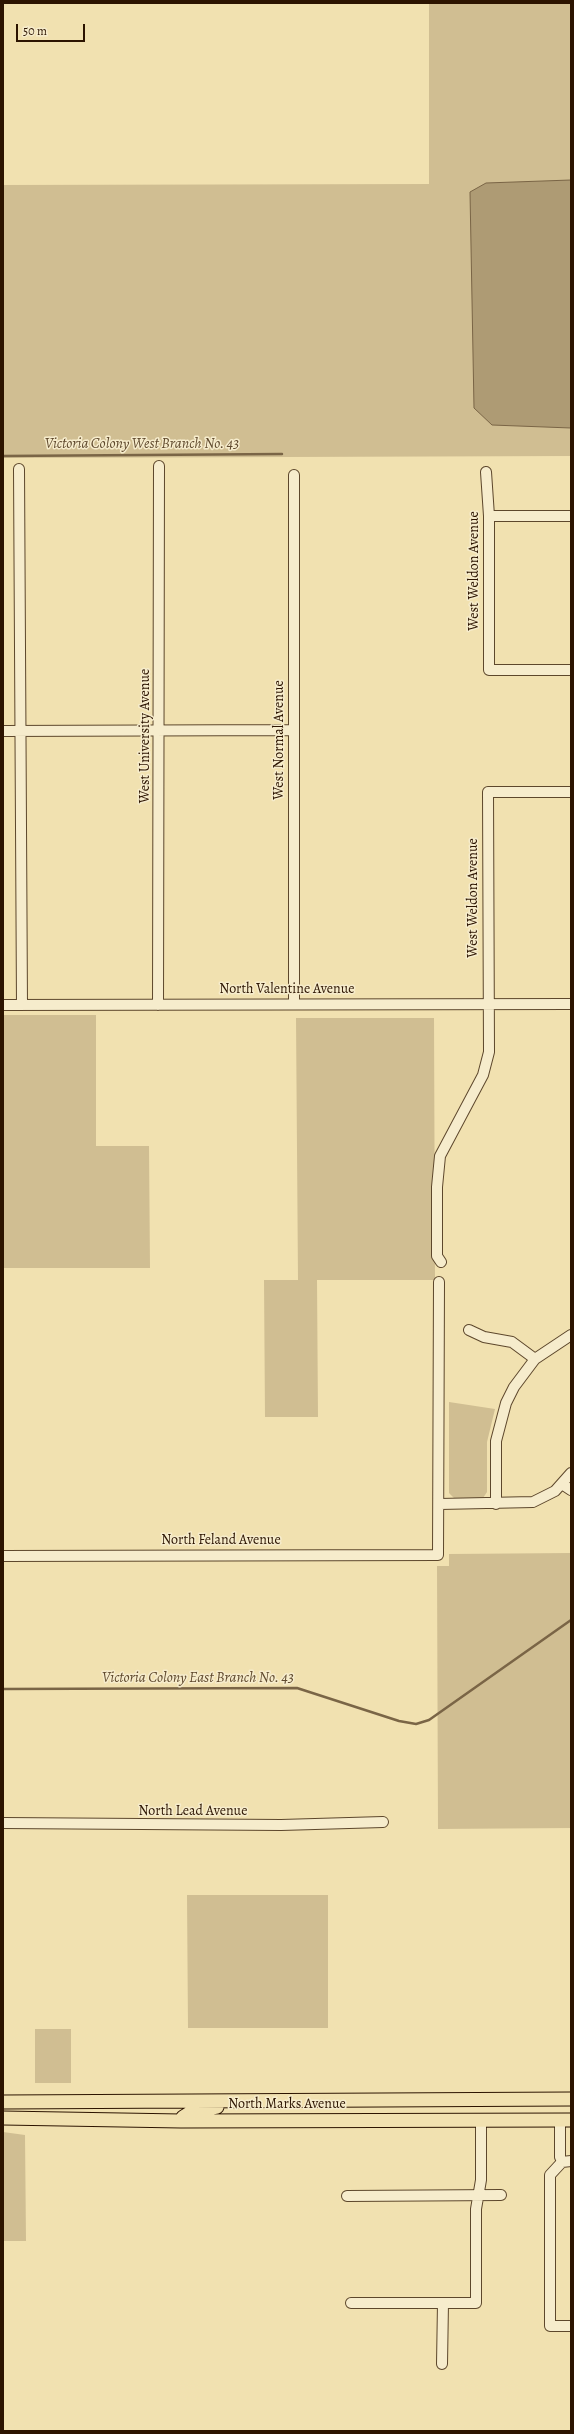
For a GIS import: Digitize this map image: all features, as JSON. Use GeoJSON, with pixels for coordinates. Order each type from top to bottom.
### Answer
{"type":"FeatureCollection","features":[{"type":"Feature","properties":{"kind":"main road","name":"North Marks Avenue"},"geometry":{"type":"LineString","coordinates":[[3,2102],[571,2098]]}},
{"type":"Feature","properties":{"kind":"main road"},"geometry":{"type":"LineString","coordinates":[[441,2099],[441,2121]]}},
{"type":"Feature","properties":{"kind":"main road"},"geometry":{"type":"LineString","coordinates":[[181,2121],[187,2114],[197,2110],[270,2101]]}},
{"type":"Feature","properties":{"kind":"main road","name":"North Marks Avenue"},"geometry":{"type":"LineString","coordinates":[[3,2118],[181,2121],[565,2120]]}},
{"type":"Feature","properties":{"kind":"street","name":"West University Avenue"},"geometry":{"type":"LineString","coordinates":[[158,1005],[160,731],[159,466]]}},
{"type":"Feature","properties":{"kind":"street"},"geometry":{"type":"LineString","coordinates":[[19,469],[22,1005]]}},
{"type":"Feature","properties":{"kind":"street","name":"West Weldon Avenue"},"geometry":{"type":"LineString","coordinates":[[486,472],[489,516],[489,670],[571,670]]}},
{"type":"Feature","properties":{"kind":"street","name":"West Normal Avenue"},"geometry":{"type":"LineString","coordinates":[[294,475],[294,1004]]}},
{"type":"Feature","properties":{"kind":"street"},"geometry":{"type":"LineString","coordinates":[[489,516],[571,516]]}},
{"type":"Feature","properties":{"kind":"street"},"geometry":{"type":"LineString","coordinates":[[3,731],[294,730]]}},
{"type":"Feature","properties":{"kind":"street","name":"West Weldon Avenue"},"geometry":{"type":"LineString","coordinates":[[441,1262],[438,1256],[436,1187],[440,1156],[483,1075],[490,1052],[488,792],[571,792]]}},
{"type":"Feature","properties":{"kind":"street","name":"North Valentine Avenue"},"geometry":{"type":"LineString","coordinates":[[3,1005],[571,1004]]}},
{"type":"Feature","properties":{"kind":"street"},"geometry":{"type":"LineString","coordinates":[[439,1282],[440,1504],[496,1504],[533,1502],[567,1487],[571,1472]]}},
{"type":"Feature","properties":{"kind":"street"},"geometry":{"type":"LineString","coordinates":[[469,1330],[484,1337],[512,1342],[535,1359]]}},
{"type":"Feature","properties":{"kind":"street"},"geometry":{"type":"LineString","coordinates":[[496,1504],[495,1455],[498,1426],[514,1387],[535,1359],[571,1334]]}},
{"type":"Feature","properties":{"kind":"street","name":"North Feland Avenue"},"geometry":{"type":"LineString","coordinates":[[3,1556],[439,1554],[440,1504]]}},
{"type":"Feature","properties":{"kind":"street","name":"North Lead Avenue"},"geometry":{"type":"LineString","coordinates":[[3,1823],[153,1826],[383,1822]]}},
{"type":"Feature","properties":{"kind":"street"},"geometry":{"type":"LineString","coordinates":[[351,2303],[476,2303],[476,2210],[481,2180],[481,2120]]}},
{"type":"Feature","properties":{"kind":"street"},"geometry":{"type":"LineString","coordinates":[[565,2120],[560,2145],[567,2162],[550,2175],[550,2326],[571,2326]]}},
{"type":"Feature","properties":{"kind":"street"},"geometry":{"type":"LineString","coordinates":[[560,2145],[571,2145]]}},
{"type":"Feature","properties":{"kind":"street"},"geometry":{"type":"LineString","coordinates":[[347,2196],[501,2195]]}},
{"type":"Feature","properties":{"kind":"street"},"geometry":{"type":"LineString","coordinates":[[442,2364],[443,2303]]}},
{"type":"Feature","properties":{"kind":"shaded area"},"geometry":{"type":"Polygon","coordinates":[[[429,3],[571,3],[571,456],[3,458],[3,185],[429,184],[429,3]]]}},
{"type":"Feature","properties":{"kind":"shaded area"},"geometry":{"type":"Polygon","coordinates":[[[571,180],[571,428],[492,425],[474,408],[470,192],[486,183],[571,180]]]}},
{"type":"Feature","properties":{"kind":"shaded area"},"geometry":{"type":"Polygon","coordinates":[[[3,1015],[96,1015],[96,1146],[149,1146],[150,1268],[3,1268],[3,1015]]]}},
{"type":"Feature","properties":{"kind":"shaded area"},"geometry":{"type":"Polygon","coordinates":[[[296,1018],[434,1018],[435,1280],[317,1280],[318,1417],[265,1417],[264,1280],[298,1280],[296,1018]]]}},
{"type":"Feature","properties":{"kind":"shaded area"},"geometry":{"type":"Polygon","coordinates":[[[449,1402],[495,1409],[487,1442],[487,1492],[483,1498],[455,1499],[449,1493],[449,1402]]]}},
{"type":"Feature","properties":{"kind":"shaded area"},"geometry":{"type":"Polygon","coordinates":[[[571,1553],[571,1828],[438,1829],[437,1566],[449,1566],[449,1554],[571,1553]]]}},
{"type":"Feature","properties":{"kind":"shaded area"},"geometry":{"type":"Polygon","coordinates":[[[187,1895],[328,1895],[328,2028],[188,2028],[187,1895]]]}},
{"type":"Feature","properties":{"kind":"shaded area"},"geometry":{"type":"Polygon","coordinates":[[[35,2029],[71,2029],[71,2083],[35,2083],[35,2029]]]}},
{"type":"Feature","properties":{"kind":"shaded area"},"geometry":{"type":"Polygon","coordinates":[[[3,2132],[25,2135],[26,2241],[3,2241],[3,2132]]]}},
{"type":"Feature","properties":{"kind":"waterway","name":"Victoria Colony West Branch No. 43"},"geometry":{"type":"LineString","coordinates":[[3,456],[282,454]]}},
{"type":"Feature","properties":{"kind":"waterway","name":"Victoria Colony East Branch No. 43"},"geometry":{"type":"LineString","coordinates":[[3,1689],[297,1688],[399,1721],[416,1724],[429,1720],[571,1620]]}}]}
